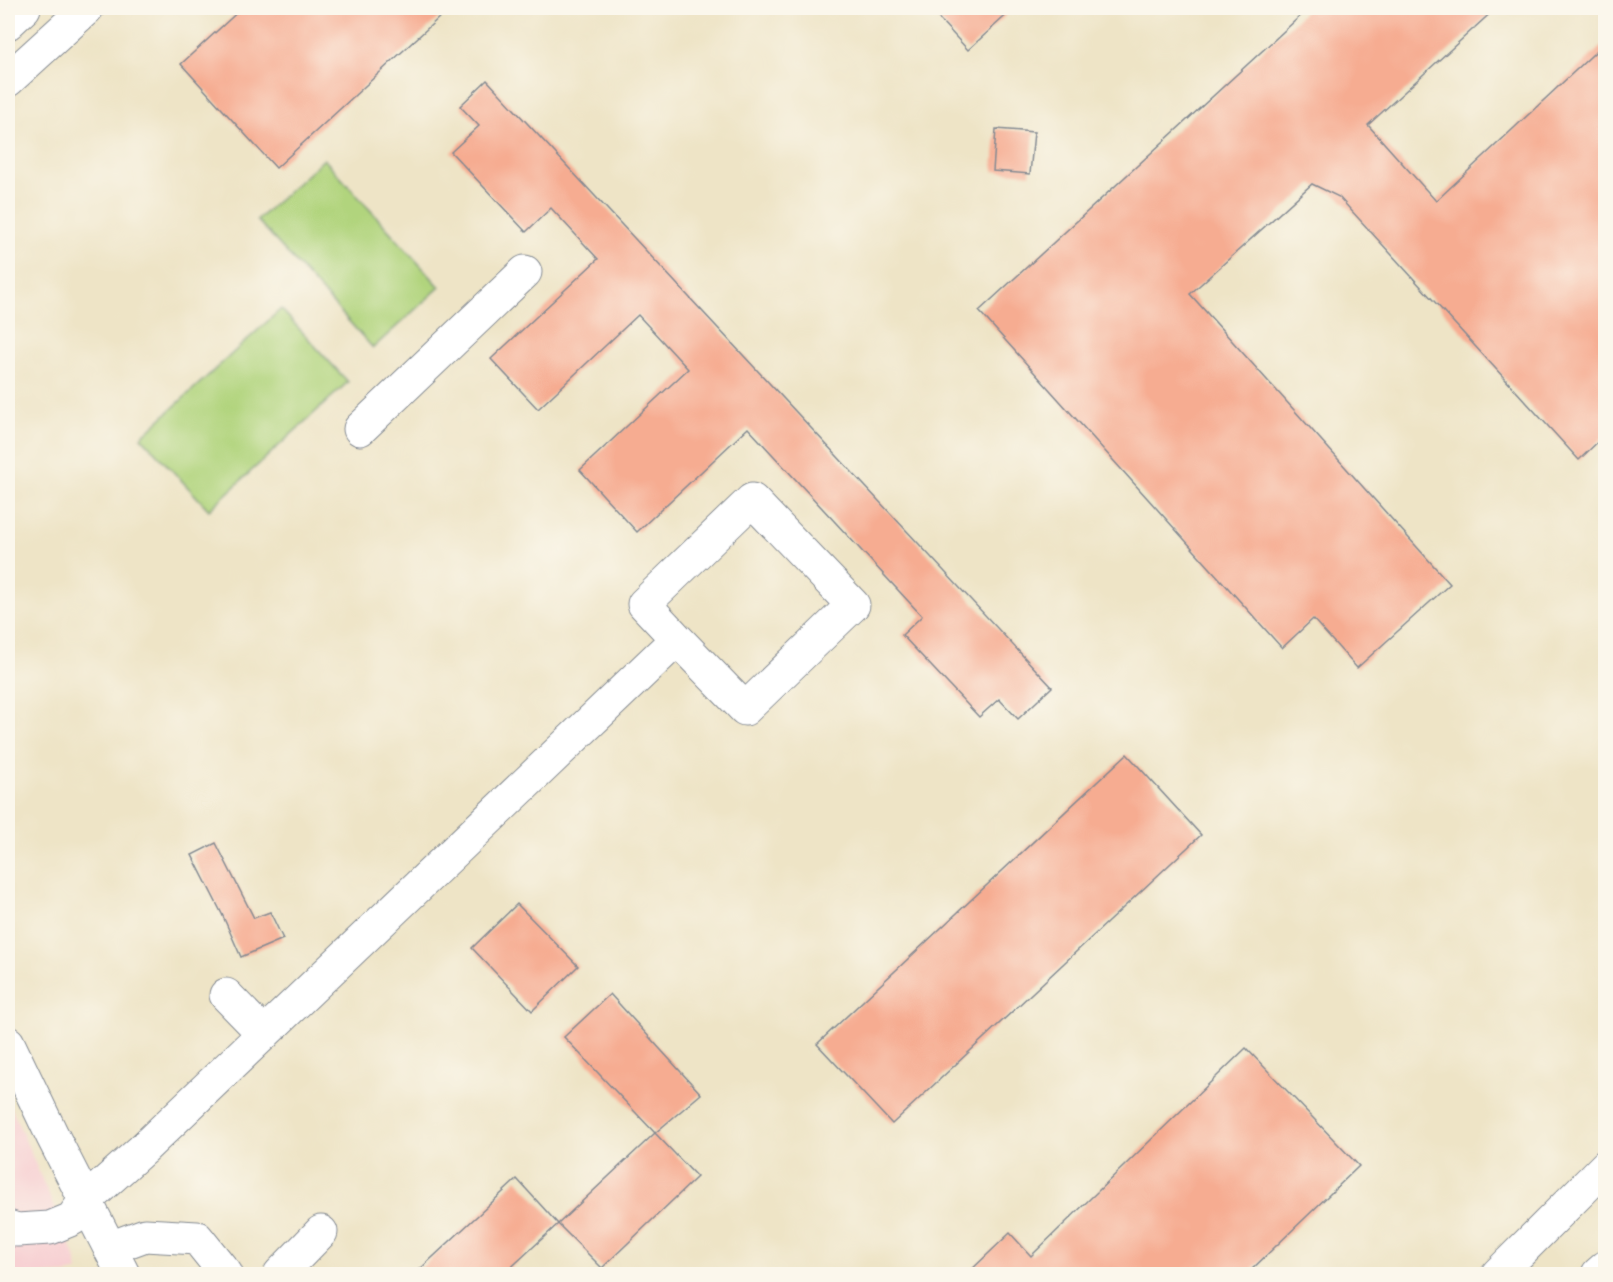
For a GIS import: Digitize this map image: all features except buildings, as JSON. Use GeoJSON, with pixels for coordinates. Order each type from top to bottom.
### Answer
{"type":"FeatureCollection","features":[{"type":"Feature","properties":{"kind":"main road"},"geometry":{"type":"LineString","coordinates":[[8,23],[24,8]]}},
{"type":"Feature","properties":{"kind":"main road"},"geometry":{"type":"LineString","coordinates":[[8,80],[87,8]]}},
{"type":"Feature","properties":{"kind":"main road"},"geometry":{"type":"LineString","coordinates":[[360,429],[525,272]]}},
{"type":"Feature","properties":{"kind":"main road"},"geometry":{"type":"LineString","coordinates":[[752,500],[853,605],[745,709],[677,639],[644,604],[752,500]]}},
{"type":"Feature","properties":{"kind":"main road"},"geometry":{"type":"LineString","coordinates":[[8,1227],[17,1230],[50,1228],[72,1219],[85,1201],[142,1150],[677,639]]}},
{"type":"Feature","properties":{"kind":"main road"},"geometry":{"type":"LineString","coordinates":[[226,994],[264,1034]]}},
{"type":"Feature","properties":{"kind":"main road"},"geometry":{"type":"LineString","coordinates":[[8,1043],[117,1261],[145,1234],[197,1238],[226,1275]]}},
{"type":"Feature","properties":{"kind":"main road"},"geometry":{"type":"LineString","coordinates":[[1498,1275],[1605,1166]]}},
{"type":"Feature","properties":{"kind":"main road"},"geometry":{"type":"LineString","coordinates":[[280,1275],[321,1232]]}},
{"type":"Feature","properties":{"kind":"main road"},"geometry":{"type":"LineString","coordinates":[[1598,1275],[1605,1267]]}},
{"type":"Feature","properties":{"kind":"shaded area"},"geometry":{"type":"Polygon","coordinates":[[[8,1100],[75,1256],[78,1271],[66,1274],[8,1274],[8,1100]]]}},
{"type":"Feature","properties":{"kind":"green space"},"geometry":{"type":"Polygon","coordinates":[[[324,159],[440,287],[373,348],[257,220],[324,159]]]}},
{"type":"Feature","properties":{"kind":"green space"},"geometry":{"type":"Polygon","coordinates":[[[281,309],[348,382],[209,510],[141,437],[281,309]]]}}]}
